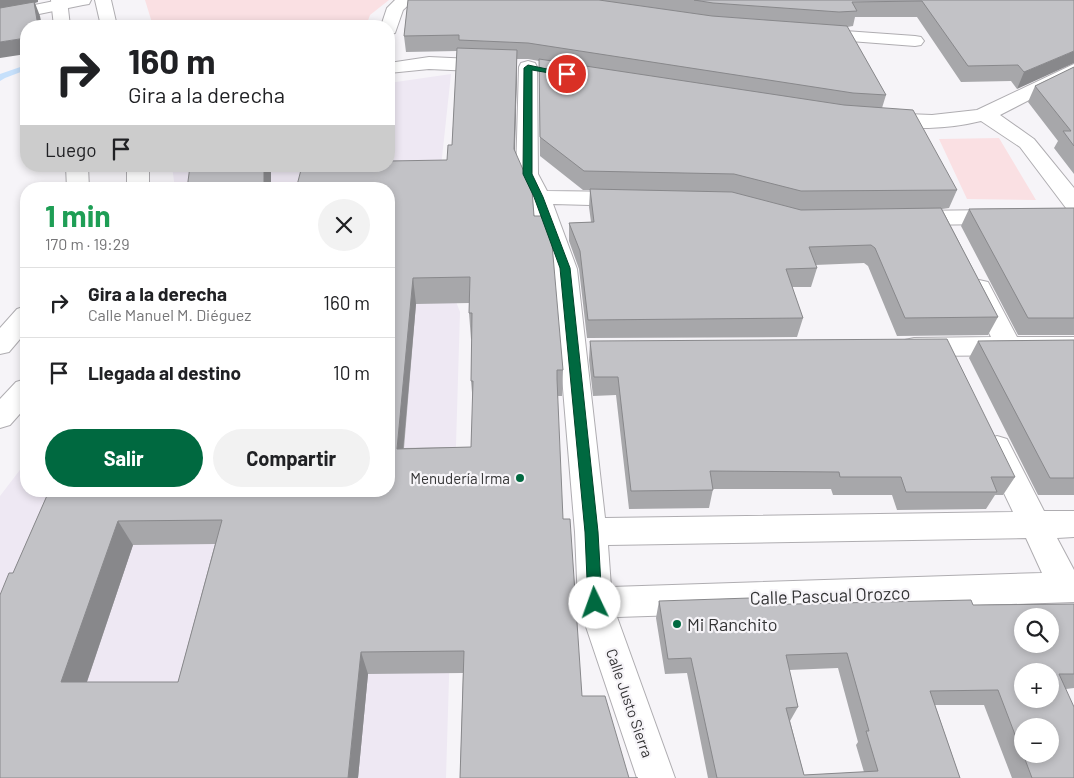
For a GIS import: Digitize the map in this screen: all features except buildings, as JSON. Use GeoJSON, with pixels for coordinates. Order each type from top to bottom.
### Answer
{"type":"FeatureCollection","features":[{"type":"Feature","properties":{"kind":"street"},"geometry":{"type":"LineString","coordinates":[[0,17],[59,2],[83,0]]}},
{"type":"Feature","properties":{"kind":"street"},"geometry":{"type":"LineString","coordinates":[[103,0],[108,20]]}},
{"type":"Feature","properties":{"kind":"street"},"geometry":{"type":"LineString","coordinates":[[392,20],[395,8],[406,0]]}},
{"type":"Feature","properties":{"kind":"street"},"geometry":{"type":"LineString","coordinates":[[59,2],[61,20]]}},
{"type":"Feature","properties":{"kind":"street"},"geometry":{"type":"LineString","coordinates":[[798,32],[915,41]]}},
{"type":"Feature","properties":{"kind":"street","name":"Calle Justo Sierra"},"geometry":{"type":"LineString","coordinates":[[395,67],[429,63],[538,69],[527,174],[539,197],[565,268],[582,349],[595,603],[656,778]]}},
{"type":"Feature","properties":{"kind":"street"},"geometry":{"type":"LineString","coordinates":[[866,118],[911,121],[961,120],[986,114],[1074,70]]}},
{"type":"Feature","properties":{"kind":"street"},"geometry":{"type":"LineString","coordinates":[[986,114],[1027,143],[1074,203]]}},
{"type":"Feature","properties":{"kind":"street"},"geometry":{"type":"LineString","coordinates":[[539,197],[644,199]]}},
{"type":"Feature","properties":{"kind":"street"},"geometry":{"type":"LineString","coordinates":[[884,218],[1074,216]]}},
{"type":"Feature","properties":{"kind":"street"},"geometry":{"type":"LineString","coordinates":[[943,218],[956,243]]}},
{"type":"Feature","properties":{"kind":"street"},"geometry":{"type":"LineString","coordinates":[[970,269],[1009,346]]}},
{"type":"Feature","properties":{"kind":"street"},"geometry":{"type":"LineString","coordinates":[[0,344],[20,322]]}},
{"type":"Feature","properties":{"kind":"street"},"geometry":{"type":"LineString","coordinates":[[888,347],[1074,346]]}},
{"type":"Feature","properties":{"kind":"street"},"geometry":{"type":"LineString","coordinates":[[948,347],[961,373]]}},
{"type":"Feature","properties":{"kind":"street"},"geometry":{"type":"LineString","coordinates":[[0,417],[20,395]]}},
{"type":"Feature","properties":{"kind":"street","name":"Calle Pascual Orozco"},"geometry":{"type":"LineString","coordinates":[[595,603],[1070,588],[1035,525],[987,427]]}},
{"type":"Feature","properties":{"kind":"street"},"geometry":{"type":"LineString","coordinates":[[591,532],[1074,524]]}},
{"type":"Feature","properties":{"kind":"shaded area"},"geometry":{"type":"Polygon","coordinates":[[[145,0],[389,0],[370,15],[368,20],[151,20],[145,0]]]}},
{"type":"Feature","properties":{"kind":"shaded area"},"geometry":{"type":"Polygon","coordinates":[[[451,74],[433,241],[460,312],[446,778],[0,778],[0,496],[20,470],[20,497],[395,497],[395,182],[174,182],[173,172],[395,172],[395,82],[451,74]]]}},
{"type":"Feature","properties":{"kind":"shaded area"},"geometry":{"type":"Polygon","coordinates":[[[999,138],[1036,200],[967,199],[939,139],[999,138]]]}},
{"type":"Feature","properties":{"kind":"waterway"},"geometry":{"type":"LineString","coordinates":[[0,79],[2,76],[20,69]]}},
{"type":"Feature","properties":{"kind":"place","name":"Menudería Irma"},"geometry":{"type":"Point","coordinates":[520,478]}},
{"type":"Feature","properties":{"kind":"place","name":"Mi Ranchito"},"geometry":{"type":"Point","coordinates":[677,624]}},
{"type":"Feature","properties":{"kind":"route"},"geometry":{"type":"LineString","coordinates":[[567,74],[528,68],[527,174],[539,197],[565,268],[591,532],[595,603]]}}]}
